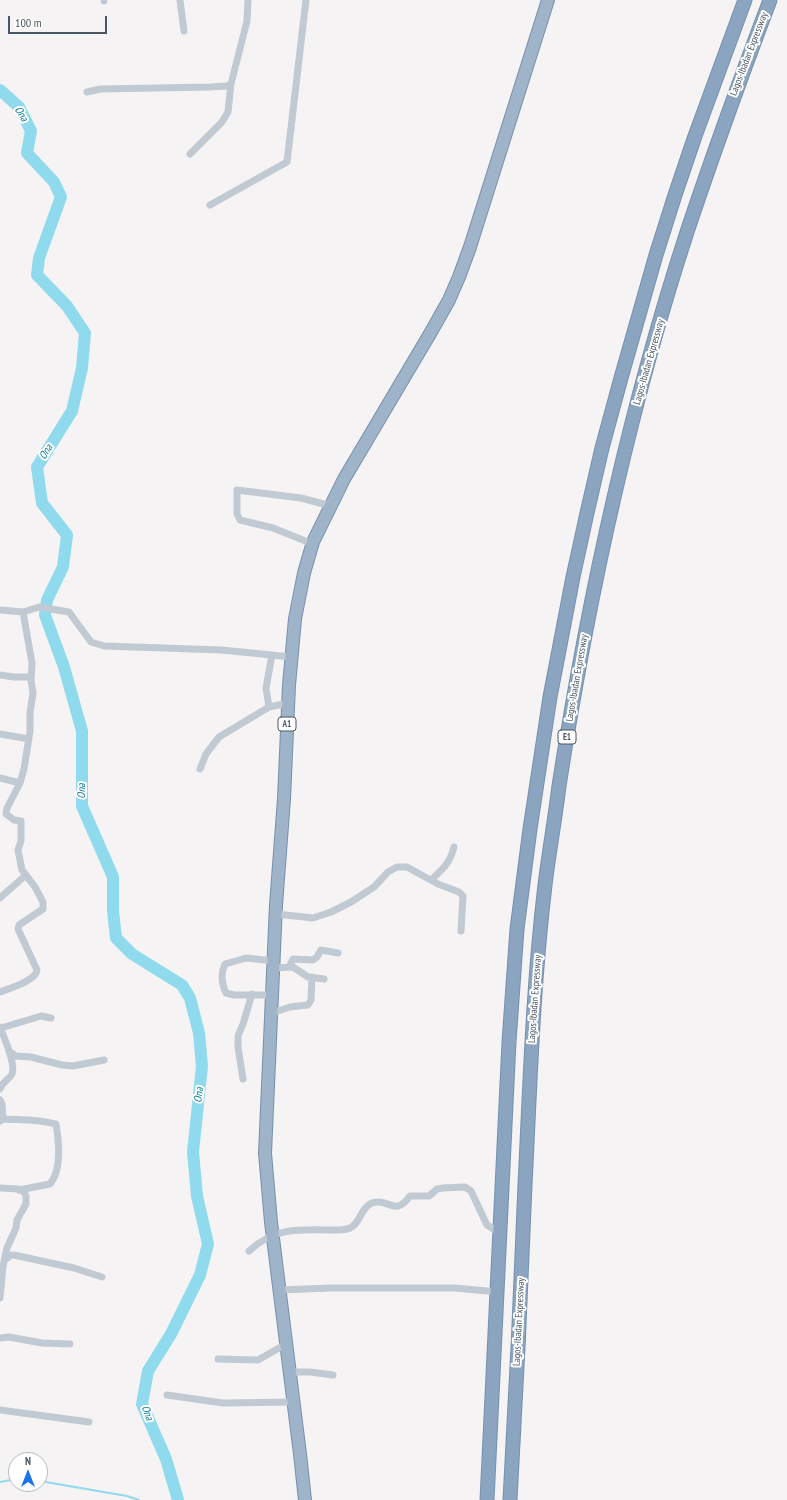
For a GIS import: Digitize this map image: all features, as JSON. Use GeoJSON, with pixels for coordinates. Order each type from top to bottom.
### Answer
{"type":"FeatureCollection","features":[{"type":"Feature","properties":{"kind":"highway","name":"A1"},"geometry":{"type":"LineString","coordinates":[[304,1500],[304,1486],[294,1402],[272,1235],[265,1153],[276,914],[284,799],[288,703],[291,657],[299,592],[312,544],[344,479],[431,332],[459,277],[548,0]]}},
{"type":"Feature","properties":{"kind":"highway","name":"E1"},"geometry":{"type":"LineString","coordinates":[[487,1500],[509,1050],[517,929],[540,760],[573,577],[602,448],[656,255],[695,136],[745,0]]}},
{"type":"Feature","properties":{"kind":"highway","name":"Lagos-Ibadan Expressway"},"geometry":{"type":"LineString","coordinates":[[510,1500],[529,1097],[537,962],[546,877],[576,684],[610,514],[650,355],[687,233],[730,105],[770,0]]}},
{"type":"Feature","properties":{"kind":"street"},"geometry":{"type":"LineString","coordinates":[[180,0],[184,31]]}},
{"type":"Feature","properties":{"kind":"street"},"geometry":{"type":"LineString","coordinates":[[190,154],[222,122],[228,112],[232,84],[247,21],[248,0]]}},
{"type":"Feature","properties":{"kind":"street"},"geometry":{"type":"LineString","coordinates":[[210,205],[286,162],[306,0]]}},
{"type":"Feature","properties":{"kind":"street"},"geometry":{"type":"LineString","coordinates":[[87,92],[100,89],[210,87],[227,86],[232,84]]}},
{"type":"Feature","properties":{"kind":"street"},"geometry":{"type":"LineString","coordinates":[[312,544],[274,528],[240,520],[237,514],[237,490],[301,498],[331,506]]}},
{"type":"Feature","properties":{"kind":"street"},"geometry":{"type":"LineString","coordinates":[[0,610],[23,612],[39,607],[69,612],[91,642],[104,646],[222,650],[291,657]]}},
{"type":"Feature","properties":{"kind":"street"},"geometry":{"type":"LineString","coordinates":[[0,992],[32,979],[37,975],[38,970],[18,929],[19,925],[43,910],[44,906],[36,887],[22,870],[18,850],[21,844],[21,821],[14,820],[6,814],[6,808],[20,783],[24,769],[29,739],[30,713],[33,694],[31,678],[32,663],[23,612]]}},
{"type":"Feature","properties":{"kind":"street"},"geometry":{"type":"LineString","coordinates":[[269,707],[266,688],[272,655]]}},
{"type":"Feature","properties":{"kind":"street"},"geometry":{"type":"LineString","coordinates":[[0,675],[14,678],[31,678]]}},
{"type":"Feature","properties":{"kind":"street"},"geometry":{"type":"LineString","coordinates":[[200,769],[206,754],[219,737],[269,707],[288,703]]}},
{"type":"Feature","properties":{"kind":"street"},"geometry":{"type":"LineString","coordinates":[[0,734],[29,739]]}},
{"type":"Feature","properties":{"kind":"street"},"geometry":{"type":"LineString","coordinates":[[0,778],[20,783]]}},
{"type":"Feature","properties":{"kind":"street"},"geometry":{"type":"LineString","coordinates":[[431,880],[446,866],[452,856],[454,847]]}},
{"type":"Feature","properties":{"kind":"street"},"geometry":{"type":"LineString","coordinates":[[276,914],[313,918],[331,912],[363,895],[374,887],[388,872],[397,867],[407,867],[438,884],[459,892],[463,896],[461,931]]}},
{"type":"Feature","properties":{"kind":"street"},"geometry":{"type":"LineString","coordinates":[[0,898],[26,875]]}},
{"type":"Feature","properties":{"kind":"street"},"geometry":{"type":"LineString","coordinates":[[289,966],[293,959],[313,960],[321,950],[338,952]]}},
{"type":"Feature","properties":{"kind":"street"},"geometry":{"type":"LineString","coordinates":[[273,995],[234,995],[226,993],[221,972],[225,964],[246,958],[293,967],[308,977],[324,979]]}},
{"type":"Feature","properties":{"kind":"street"},"geometry":{"type":"LineString","coordinates":[[272,1013],[290,1007],[308,1005],[311,1000],[312,977]]}},
{"type":"Feature","properties":{"kind":"street"},"geometry":{"type":"LineString","coordinates":[[243,1080],[238,1036],[252,994]]}},
{"type":"Feature","properties":{"kind":"street"},"geometry":{"type":"LineString","coordinates":[[0,1089],[2,1084],[11,1076],[13,1070],[9,1051],[0,1028],[40,1016],[51,1018]]}},
{"type":"Feature","properties":{"kind":"street"},"geometry":{"type":"LineString","coordinates":[[9,1051],[16,1056],[31,1057],[62,1065],[73,1066],[104,1060]]}},
{"type":"Feature","properties":{"kind":"street"},"geometry":{"type":"LineString","coordinates":[[0,1100],[2,1104],[2,1120],[45,1121],[56,1124],[58,1135],[58,1158],[55,1178],[50,1184],[19,1190],[0,1188]]}},
{"type":"Feature","properties":{"kind":"street"},"geometry":{"type":"LineString","coordinates":[[249,1251],[258,1243],[272,1235],[295,1230],[346,1230],[352,1228],[366,1208],[373,1203],[381,1203],[397,1207],[404,1204],[410,1196],[429,1196],[437,1189],[443,1188],[465,1188],[472,1191],[487,1225],[501,1234]]}},
{"type":"Feature","properties":{"kind":"street"},"geometry":{"type":"LineString","coordinates":[[0,1298],[3,1266],[16,1228],[17,1220],[26,1204],[26,1196],[24,1192],[19,1190]]}},
{"type":"Feature","properties":{"kind":"street"},"geometry":{"type":"LineString","coordinates":[[6,1259],[11,1254],[14,1254],[102,1276]]}},
{"type":"Feature","properties":{"kind":"street"},"geometry":{"type":"LineString","coordinates":[[280,1290],[455,1288],[498,1292]]}},
{"type":"Feature","properties":{"kind":"street"},"geometry":{"type":"LineString","coordinates":[[0,1338],[9,1337],[42,1343],[70,1344]]}},
{"type":"Feature","properties":{"kind":"street"},"geometry":{"type":"LineString","coordinates":[[218,1359],[258,1360],[286,1344]]}},
{"type":"Feature","properties":{"kind":"street"},"geometry":{"type":"LineString","coordinates":[[290,1372],[310,1372],[333,1375]]}},
{"type":"Feature","properties":{"kind":"street"},"geometry":{"type":"LineString","coordinates":[[167,1395],[223,1403],[294,1402]]}},
{"type":"Feature","properties":{"kind":"street"},"geometry":{"type":"LineString","coordinates":[[0,1410],[89,1422]]}},
{"type":"Feature","properties":{"kind":"waterway","name":"Ona"},"geometry":{"type":"LineString","coordinates":[[0,90],[19,107],[31,131],[27,153],[54,182],[61,197],[39,258],[37,275],[67,306],[85,333],[82,368],[72,411],[37,467],[42,503],[67,535],[63,567],[47,600],[45,615],[64,667],[82,731],[82,806],[113,877],[113,911],[116,938],[132,954],[182,985],[190,998],[199,1033],[202,1066],[193,1152],[197,1196],[208,1244],[200,1275],[171,1334],[148,1371],[142,1404],[166,1459],[178,1500]]}},
{"type":"Feature","properties":{"kind":"waterway"},"geometry":{"type":"LineString","coordinates":[[0,1482],[8,1480]]}},
{"type":"Feature","properties":{"kind":"waterway"},"geometry":{"type":"LineString","coordinates":[[48,1482],[127,1496],[139,1500]]}}]}
